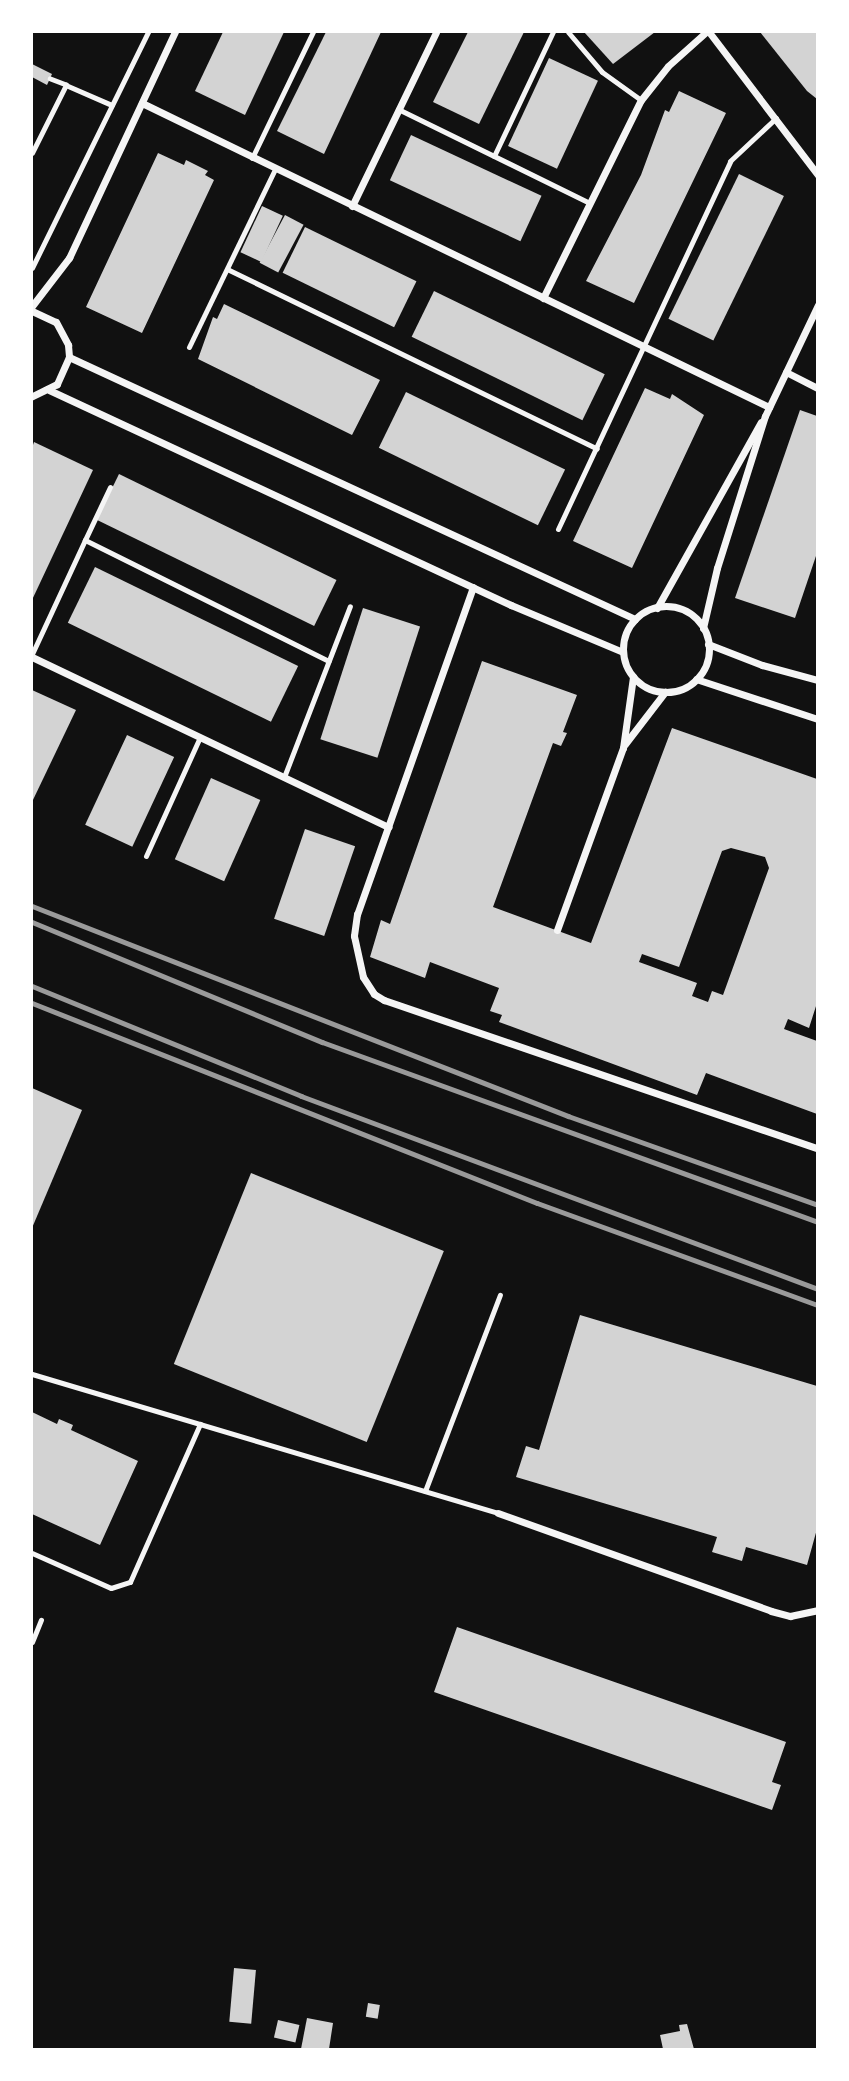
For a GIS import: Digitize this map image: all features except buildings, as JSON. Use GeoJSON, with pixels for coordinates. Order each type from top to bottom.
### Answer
{"type":"FeatureCollection","features":[{"type":"Feature","properties":{"kind":"street"},"geometry":{"type":"LineString","coordinates":[[32,396],[49,390],[62,376],[69,358],[68,345],[56,322],[32,309],[69,258],[175,32]]}},
{"type":"Feature","properties":{"kind":"street"},"geometry":{"type":"LineString","coordinates":[[352,206],[436,32]]}},
{"type":"Feature","properties":{"kind":"street"},"geometry":{"type":"LineString","coordinates":[[543,298],[641,100],[668,66],[708,32],[776,117],[817,175]]}},
{"type":"Feature","properties":{"kind":"street"},"geometry":{"type":"LineString","coordinates":[[142,103],[769,407]]}},
{"type":"Feature","properties":{"kind":"street"},"geometry":{"type":"LineString","coordinates":[[657,608],[765,416],[817,305]]}},
{"type":"Feature","properties":{"kind":"street"},"geometry":{"type":"LineString","coordinates":[[69,358],[635,620]]}},
{"type":"Feature","properties":{"kind":"street"},"geometry":{"type":"LineString","coordinates":[[786,372],[817,387]]}},
{"type":"Feature","properties":{"kind":"street"},"geometry":{"type":"LineString","coordinates":[[49,390],[473,587],[623,652]]}},
{"type":"Feature","properties":{"kind":"street"},"geometry":{"type":"LineString","coordinates":[[633,677],[647,688],[665,692],[682,689],[696,679],[706,663],[708,644],[703,628],[717,568],[765,416]]}},
{"type":"Feature","properties":{"kind":"street"},"geometry":{"type":"LineString","coordinates":[[473,587],[357,914],[354,936],[363,977],[374,994],[817,1149]]}},
{"type":"Feature","properties":{"kind":"street"},"geometry":{"type":"LineString","coordinates":[[557,930],[623,748],[633,677],[623,652],[635,620],[657,608],[680,609],[703,628]]}},
{"type":"Feature","properties":{"kind":"street"},"geometry":{"type":"LineString","coordinates":[[708,644],[762,665],[817,680]]}},
{"type":"Feature","properties":{"kind":"street"},"geometry":{"type":"LineString","coordinates":[[32,656],[388,827]]}},
{"type":"Feature","properties":{"kind":"street"},"geometry":{"type":"LineString","coordinates":[[696,679],[817,719]]}},
{"type":"Feature","properties":{"kind":"street"},"geometry":{"type":"LineString","coordinates":[[623,748],[665,692]]}},
{"type":"Feature","properties":{"kind":"street"},"geometry":{"type":"LineString","coordinates":[[498,1513],[771,1611],[790,1616],[817,1610]]}},
{"type":"Feature","properties":{"kind":"lane"},"geometry":{"type":"LineString","coordinates":[[252,158],[313,32]]}},
{"type":"Feature","properties":{"kind":"lane"},"geometry":{"type":"LineString","coordinates":[[494,156],[553,32]]}},
{"type":"Feature","properties":{"kind":"lane"},"geometry":{"type":"LineString","coordinates":[[568,32],[602,72],[641,100]]}},
{"type":"Feature","properties":{"kind":"lane"},"geometry":{"type":"LineString","coordinates":[[398,109],[590,204]]}},
{"type":"Feature","properties":{"kind":"lane"},"geometry":{"type":"LineString","coordinates":[[558,529],[646,348],[730,161],[776,117]]}},
{"type":"Feature","properties":{"kind":"lane"},"geometry":{"type":"LineString","coordinates":[[190,347],[275,169]]}},
{"type":"Feature","properties":{"kind":"lane"},"geometry":{"type":"LineString","coordinates":[[227,269],[597,449]]}},
{"type":"Feature","properties":{"kind":"lane"},"geometry":{"type":"LineString","coordinates":[[32,656],[110,487]]}},
{"type":"Feature","properties":{"kind":"lane"},"geometry":{"type":"LineString","coordinates":[[85,540],[329,662]]}},
{"type":"Feature","properties":{"kind":"lane"},"geometry":{"type":"LineString","coordinates":[[284,778],[350,606]]}},
{"type":"Feature","properties":{"kind":"lane"},"geometry":{"type":"LineString","coordinates":[[146,856],[200,737]]}},
{"type":"Feature","properties":{"kind":"lane"},"geometry":{"type":"LineString","coordinates":[[425,1491],[500,1295]]}},
{"type":"Feature","properties":{"kind":"lane"},"geometry":{"type":"LineString","coordinates":[[32,1374],[498,1513]]}},
{"type":"Feature","properties":{"kind":"lane"},"geometry":{"type":"LineString","coordinates":[[32,1553],[111,1588],[130,1582],[201,1424]]}},
{"type":"Feature","properties":{"kind":"lane"},"geometry":{"type":"LineString","coordinates":[[32,1642],[41,1620]]}},
{"type":"Feature","properties":{"kind":"path"},"geometry":{"type":"LineString","coordinates":[[32,268],[148,32]]}},
{"type":"Feature","properties":{"kind":"path"},"geometry":{"type":"LineString","coordinates":[[50,79],[111,105]]}},
{"type":"Feature","properties":{"kind":"path"},"geometry":{"type":"LineString","coordinates":[[32,153],[66,85]]}},
{"type":"Feature","properties":{"kind":"railway"},"geometry":{"type":"LineString","coordinates":[[32,906],[568,1116],[818,1205]]}},
{"type":"Feature","properties":{"kind":"railway"},"geometry":{"type":"LineString","coordinates":[[32,922],[322,1042],[818,1222]]}},
{"type":"Feature","properties":{"kind":"railway"},"geometry":{"type":"LineString","coordinates":[[32,986],[301,1096],[818,1289]]}},
{"type":"Feature","properties":{"kind":"railway"},"geometry":{"type":"LineString","coordinates":[[32,1003],[537,1203],[818,1305]]}}]}
